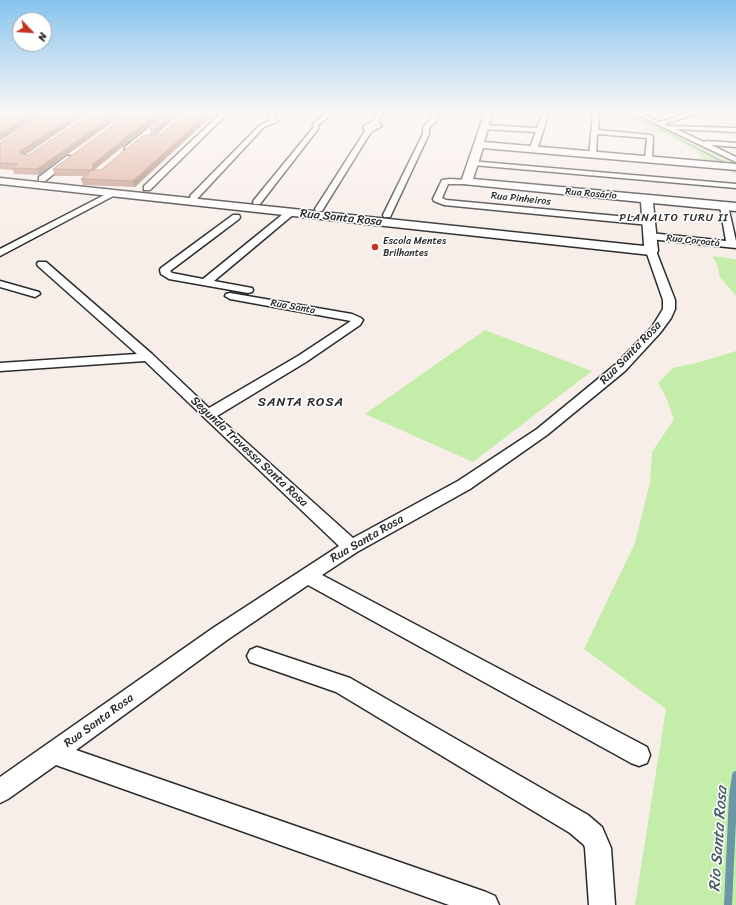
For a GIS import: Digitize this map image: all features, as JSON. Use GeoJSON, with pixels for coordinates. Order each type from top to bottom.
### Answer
{"type":"FeatureCollection","features":[{"type":"Feature","properties":{"kind":"street"},"geometry":{"type":"LineString","coordinates":[[42,179],[76,154]]}},
{"type":"Feature","properties":{"kind":"street"},"geometry":{"type":"LineString","coordinates":[[147,188],[182,154]]}},
{"type":"Feature","properties":{"kind":"street"},"geometry":{"type":"LineString","coordinates":[[194,197],[235,154]]}},
{"type":"Feature","properties":{"kind":"street"},"geometry":{"type":"LineString","coordinates":[[257,202],[295,154]]}},
{"type":"Feature","properties":{"kind":"street"},"geometry":{"type":"LineString","coordinates":[[319,209],[354,154]]}},
{"type":"Feature","properties":{"kind":"street"},"geometry":{"type":"LineString","coordinates":[[387,216],[416,154]]}},
{"type":"Feature","properties":{"kind":"street"},"geometry":{"type":"LineString","coordinates":[[467,182],[475,154]]}},
{"type":"Feature","properties":{"kind":"street"},"geometry":{"type":"LineString","coordinates":[[473,162],[736,185],[728,166],[583,154]]}},
{"type":"Feature","properties":{"kind":"street"},"geometry":{"type":"LineString","coordinates":[[649,154],[649,159]]}},
{"type":"Feature","properties":{"kind":"street"},"geometry":{"type":"LineString","coordinates":[[724,154],[736,160]]}},
{"type":"Feature","properties":{"kind":"street","name":"Rua Santa Rosa"},"geometry":{"type":"LineString","coordinates":[[0,181],[291,212],[650,244],[669,300],[669,309],[665,318],[656,330],[620,368],[542,432],[464,484],[352,547],[306,576],[220,634],[0,791]]}},
{"type":"Feature","properties":{"kind":"street","name":"Rua Rosário"},"geometry":{"type":"LineString","coordinates":[[447,181],[730,207]]}},
{"type":"Feature","properties":{"kind":"street","name":"Rua Pinheiros"},"geometry":{"type":"LineString","coordinates":[[447,181],[437,199],[440,201],[649,222]]}},
{"type":"Feature","properties":{"kind":"street"},"geometry":{"type":"LineString","coordinates":[[0,253],[115,193]]}},
{"type":"Feature","properties":{"kind":"street"},"geometry":{"type":"LineString","coordinates":[[646,199],[650,244]]}},
{"type":"Feature","properties":{"kind":"street"},"geometry":{"type":"LineString","coordinates":[[730,207],[734,245]]}},
{"type":"Feature","properties":{"kind":"street"},"geometry":{"type":"LineString","coordinates":[[206,282],[291,212]]}},
{"type":"Feature","properties":{"kind":"street"},"geometry":{"type":"LineString","coordinates":[[236,217],[164,270],[166,274],[169,276],[289,297]]}},
{"type":"Feature","properties":{"kind":"street","name":"Rua Coroatá"},"geometry":{"type":"LineString","coordinates":[[650,244],[734,245]]}},
{"type":"Feature","properties":{"kind":"street","name":"Segunda Travessa Santa Rosa"},"geometry":{"type":"LineString","coordinates":[[42,264],[148,357],[208,415],[352,547]]}},
{"type":"Feature","properties":{"kind":"street"},"geometry":{"type":"LineString","coordinates":[[0,284],[35,294]]}},
{"type":"Feature","properties":{"kind":"street","name":"Rua Santa"},"geometry":{"type":"LineString","coordinates":[[208,415],[314,351],[356,323],[356,318],[230,296]]}},
{"type":"Feature","properties":{"kind":"street"},"geometry":{"type":"LineString","coordinates":[[0,367],[148,357]]}},
{"type":"Feature","properties":{"kind":"street"},"geometry":{"type":"LineString","coordinates":[[306,576],[639,755]]}},
{"type":"Feature","properties":{"kind":"street"},"geometry":{"type":"LineString","coordinates":[[257,656],[343,685],[579,824],[593,836],[598,848],[602,905]]}},
{"type":"Feature","properties":{"kind":"street"},"geometry":{"type":"LineString","coordinates":[[54,753],[486,905]]}},
{"type":"Feature","properties":{"kind":"green space"},"geometry":{"type":"Polygon","coordinates":[[[699,154],[719,154],[736,164],[736,175],[721,163],[705,161],[699,154]]]}},
{"type":"Feature","properties":{"kind":"green space"},"geometry":{"type":"Polygon","coordinates":[[[712,256],[736,259],[736,296],[720,277],[717,264],[712,256]]]}},
{"type":"Feature","properties":{"kind":"green space"},"geometry":{"type":"Polygon","coordinates":[[[485,330],[592,371],[473,462],[365,414],[485,330]]]}},
{"type":"Feature","properties":{"kind":"green space"},"geometry":{"type":"Polygon","coordinates":[[[736,351],[736,905],[635,905],[666,709],[584,649],[635,543],[650,482],[652,452],[674,419],[666,397],[658,383],[673,368],[736,351]]]}},
{"type":"Feature","properties":{"kind":"building"},"geometry":{"type":"Polygon","coordinates":[[[0,154],[58,154],[37,169],[12,168],[18,164],[0,163],[0,154]]]}},
{"type":"Feature","properties":{"kind":"building"},"geometry":{"type":"Polygon","coordinates":[[[73,154],[105,154],[93,164],[92,170],[53,169],[73,154]]]}},
{"type":"Feature","properties":{"kind":"building"},"geometry":{"type":"Polygon","coordinates":[[[120,154],[162,154],[133,181],[81,179],[92,170],[101,170],[120,154]]]}},
{"type":"Feature","properties":{"kind":"waterway","name":"Rio Santa Rosa"},"geometry":{"type":"LineString","coordinates":[[708,154],[736,169]]}},
{"type":"Feature","properties":{"kind":"waterway","name":"Rio Santa Rosa"},"geometry":{"type":"LineString","coordinates":[[728,905],[733,796],[736,775]]}},
{"type":"Feature","properties":{"kind":"place","name":"Escola Mentes Brilhantes"},"geometry":{"type":"Point","coordinates":[375,247]}},
{"type":"Feature","properties":{"kind":"district","name":"PLANALTO TURU II"},"geometry":{"type":"Point","coordinates":[674,218]}},
{"type":"Feature","properties":{"kind":"district","name":"SANTA ROSA"},"geometry":{"type":"Point","coordinates":[301,403]}}]}
